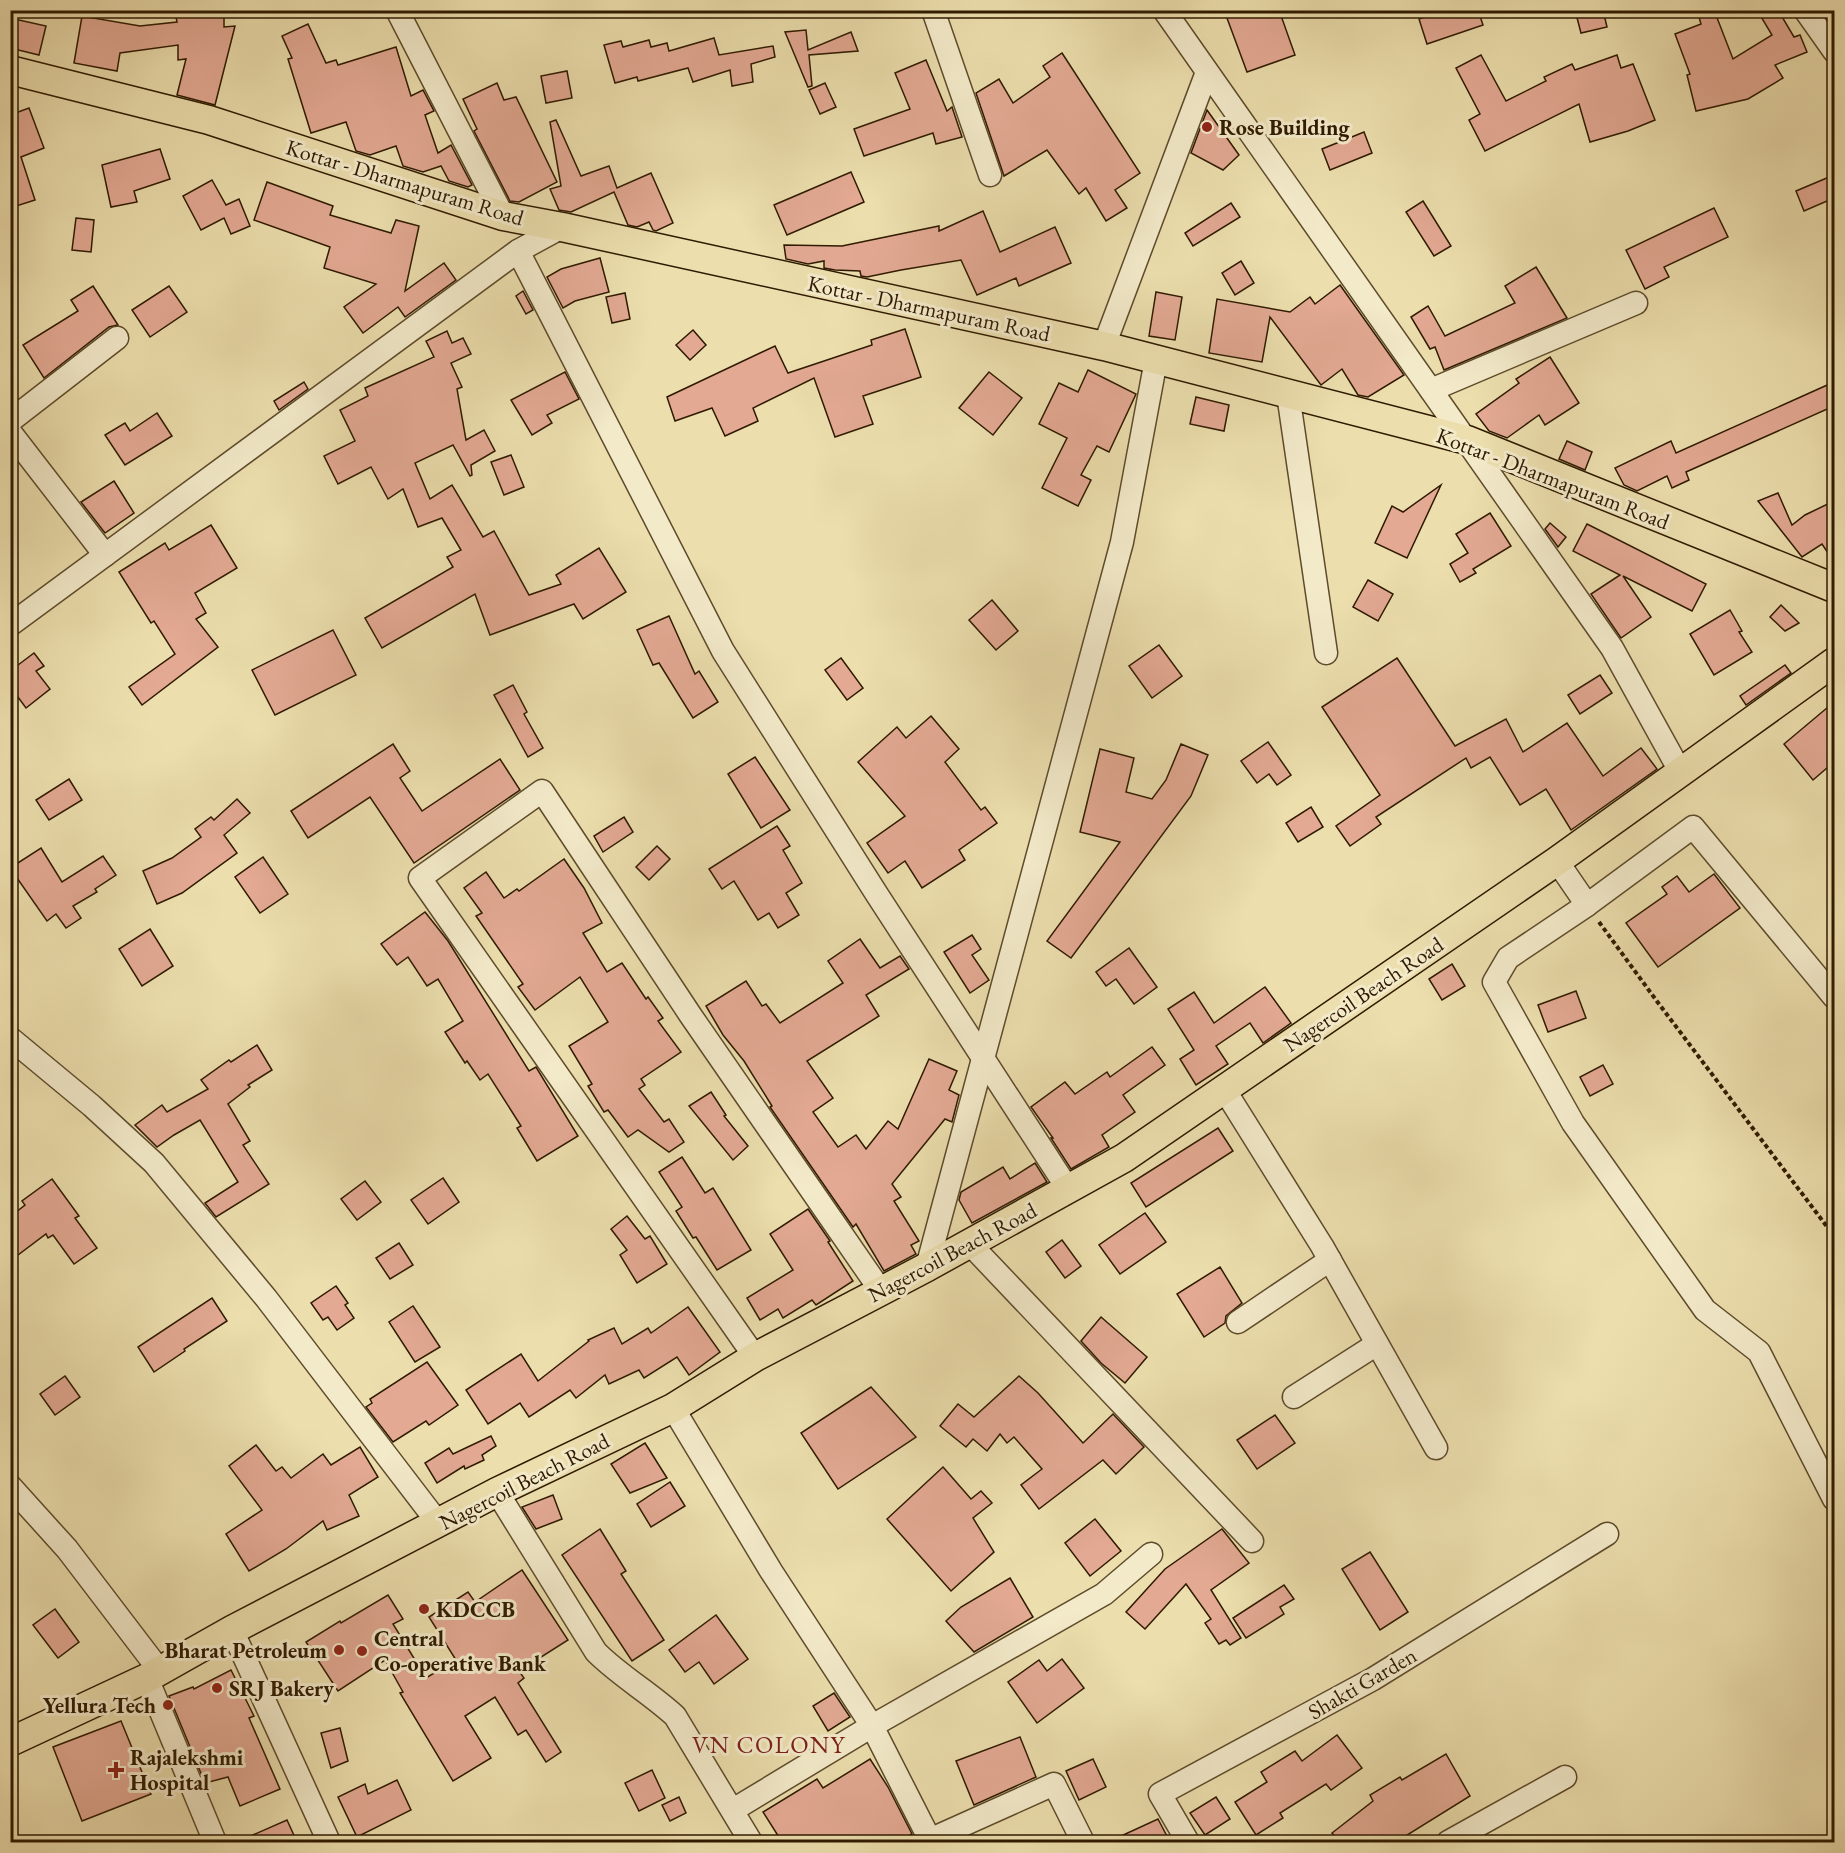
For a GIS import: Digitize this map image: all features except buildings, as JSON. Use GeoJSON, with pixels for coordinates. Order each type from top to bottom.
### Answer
{"type":"FeatureCollection","features":[{"type":"Feature","properties":{"kind":"main road","name":"Kottar - Dharmapuram Road"},"geometry":{"type":"LineString","coordinates":[[10,70],[209,120],[503,216],[1104,346],[1467,440],[1834,588]]}},
{"type":"Feature","properties":{"kind":"main road","name":"Nagercoil Beach Road"},"geometry":{"type":"LineString","coordinates":[[10,1742],[154,1674],[232,1630],[497,1492],[673,1408],[755,1357],[927,1268],[1124,1158],[1557,861],[1834,662]]}},
{"type":"Feature","properties":{"kind":"street"},"geometry":{"type":"LineString","coordinates":[[397,10],[503,216]]}},
{"type":"Feature","properties":{"kind":"street"},"geometry":{"type":"LineString","coordinates":[[933,10],[990,175]]}},
{"type":"Feature","properties":{"kind":"street"},"geometry":{"type":"LineString","coordinates":[[1164,10],[1612,648],[1681,773]]}},
{"type":"Feature","properties":{"kind":"street"},"geometry":{"type":"LineString","coordinates":[[1805,10],[1834,51]]}},
{"type":"Feature","properties":{"kind":"street"},"geometry":{"type":"LineString","coordinates":[[1104,346],[1207,72]]}},
{"type":"Feature","properties":{"kind":"street"},"geometry":{"type":"LineString","coordinates":[[10,625],[518,251],[562,227]]}},
{"type":"Feature","properties":{"kind":"street"},"geometry":{"type":"LineString","coordinates":[[518,251],[723,651],[1068,1189]]}},
{"type":"Feature","properties":{"kind":"street"},"geometry":{"type":"LineString","coordinates":[[1431,390],[1636,303]]}},
{"type":"Feature","properties":{"kind":"street"},"geometry":{"type":"LineString","coordinates":[[10,421],[117,338]]}},
{"type":"Feature","properties":{"kind":"street"},"geometry":{"type":"LineString","coordinates":[[927,1268],[1122,542],[1156,360]]}},
{"type":"Feature","properties":{"kind":"street"},"geometry":{"type":"LineString","coordinates":[[1288,394],[1326,653]]}},
{"type":"Feature","properties":{"kind":"street"},"geometry":{"type":"LineString","coordinates":[[10,432],[105,555]]}},
{"type":"Feature","properties":{"kind":"street"},"geometry":{"type":"LineString","coordinates":[[755,1357],[420,878],[542,791],[691,1016],[881,1291]]}},
{"type":"Feature","properties":{"kind":"street"},"geometry":{"type":"LineString","coordinates":[[1834,997],[1693,827],[1587,905],[1508,958],[1494,982],[1573,1123],[1705,1310],[1759,1352],[1834,1499]]}},
{"type":"Feature","properties":{"kind":"street"},"geometry":{"type":"LineString","coordinates":[[1557,861],[1587,905]]}},
{"type":"Feature","properties":{"kind":"street"},"geometry":{"type":"LineString","coordinates":[[10,1038],[92,1106],[154,1162],[266,1298],[439,1524]]}},
{"type":"Feature","properties":{"kind":"street"},"geometry":{"type":"LineString","coordinates":[[1224,1089],[1330,1260],[1436,1448]]}},
{"type":"Feature","properties":{"kind":"street"},"geometry":{"type":"LineString","coordinates":[[970,1244],[1251,1541]]}},
{"type":"Feature","properties":{"kind":"street"},"geometry":{"type":"LineString","coordinates":[[1238,1322],[1330,1260]]}},
{"type":"Feature","properties":{"kind":"street"},"geometry":{"type":"LineString","coordinates":[[1294,1397],[1377,1344]]}},
{"type":"Feature","properties":{"kind":"street"},"geometry":{"type":"LineString","coordinates":[[673,1408],[771,1570],[872,1726],[927,1841],[1054,1784],[1083,1842]]}},
{"type":"Feature","properties":{"kind":"street"},"geometry":{"type":"LineString","coordinates":[[10,1486],[67,1549],[154,1674],[214,1842]]}},
{"type":"Feature","properties":{"kind":"street"},"geometry":{"type":"LineString","coordinates":[[497,1492],[596,1652],[611,1667],[675,1716],[751,1842]]}},
{"type":"Feature","properties":{"kind":"street","name":"Shakti Garden"},"geometry":{"type":"LineString","coordinates":[[1188,1842],[1160,1794],[1373,1679],[1607,1534]]}},
{"type":"Feature","properties":{"kind":"street"},"geometry":{"type":"LineString","coordinates":[[733,1810],[872,1726],[1104,1594],[1151,1554]]}},
{"type":"Feature","properties":{"kind":"street"},"geometry":{"type":"LineString","coordinates":[[232,1630],[329,1842]]}},
{"type":"Feature","properties":{"kind":"street"},"geometry":{"type":"LineString","coordinates":[[1448,1842],[1565,1777]]}},
{"type":"Feature","properties":{"kind":"path"},"geometry":{"type":"LineString","coordinates":[[1587,905],[1834,1236]]}},
{"type":"Feature","properties":{"kind":"place","name":"Rose Building"},"geometry":{"type":"Point","coordinates":[1207,127]}},
{"type":"Feature","properties":{"kind":"place","name":"KDCCB"},"geometry":{"type":"Point","coordinates":[424,1609]}},
{"type":"Feature","properties":{"kind":"place","name":"Bharat Petroleum"},"geometry":{"type":"Point","coordinates":[339,1650]}},
{"type":"Feature","properties":{"kind":"place","name":"Central Co-operative Bank"},"geometry":{"type":"Point","coordinates":[362,1651]}},
{"type":"Feature","properties":{"kind":"place","name":"SRJ Bakery"},"geometry":{"type":"Point","coordinates":[217,1688]}},
{"type":"Feature","properties":{"kind":"place","name":"Yellura Tech"},"geometry":{"type":"Point","coordinates":[168,1705]}},
{"type":"Feature","properties":{"kind":"place","name":"Rajalekshmi Hospital"},"geometry":{"type":"Point","coordinates":[116,1770]}},
{"type":"Feature","properties":{"kind":"district","name":"VN COLONY"},"geometry":{"type":"Point","coordinates":[769,1745]}}]}
